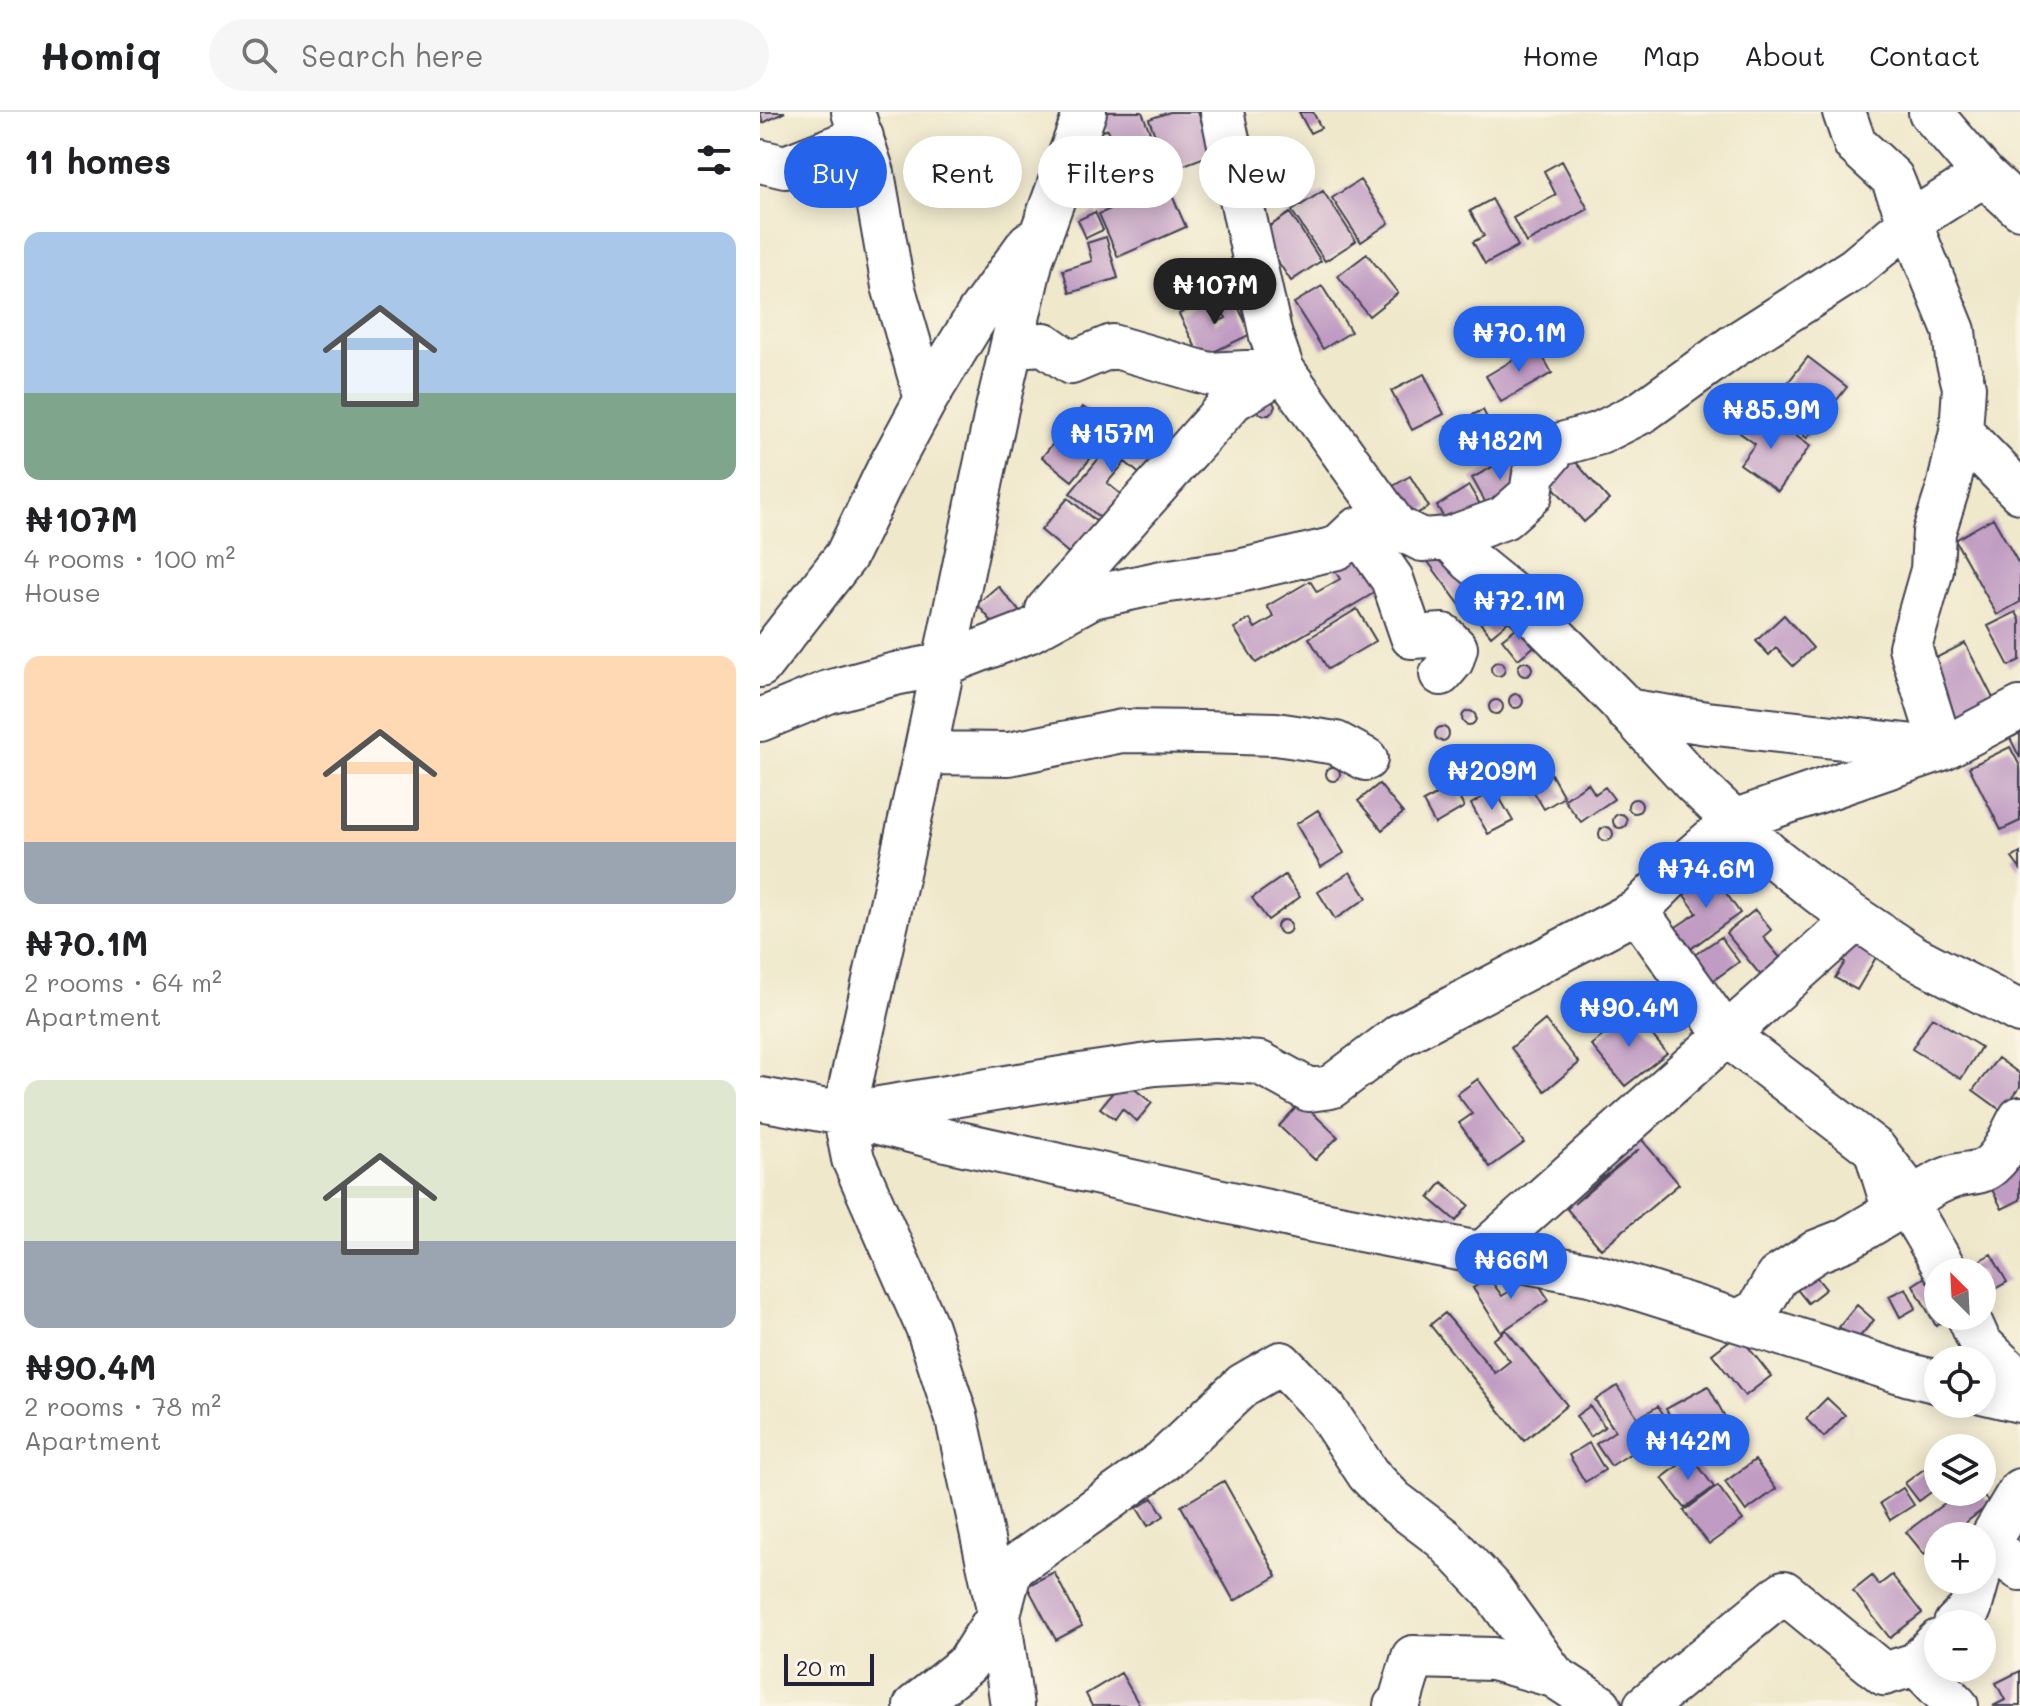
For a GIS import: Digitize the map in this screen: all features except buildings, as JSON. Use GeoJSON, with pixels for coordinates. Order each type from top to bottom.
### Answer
{"type":"FeatureCollection","features":[{"type":"Feature","properties":{"kind":"street"},"geometry":{"type":"LineString","coordinates":[[1012,1706],[999,1614],[957,1419],[927,1327],[853,1159],[844,1114],[1032,259],[1085,112]]}},
{"type":"Feature","properties":{"kind":"street"},"geometry":{"type":"LineString","coordinates":[[1222,112],[1271,336],[1283,370],[1396,527],[1436,539],[1471,561],[1519,600],[1694,783],[1779,862],[1823,896],[1914,957],[2020,1012]]}},
{"type":"Feature","properties":{"kind":"street"},"geometry":{"type":"LineString","coordinates":[[1844,112],[1855,144],[1892,178],[1954,331],[1964,387],[1961,432],[1934,532],[1932,570],[1910,647],[1942,749]]}},
{"type":"Feature","properties":{"kind":"street"},"geometry":{"type":"LineString","coordinates":[[1930,112],[1984,175],[2020,208]]}},
{"type":"Feature","properties":{"kind":"street"},"geometry":{"type":"LineString","coordinates":[[760,161],[785,167],[857,124],[873,173],[893,286],[926,399]]}},
{"type":"Feature","properties":{"kind":"street"},"geometry":{"type":"LineString","coordinates":[[1392,579],[1436,539],[1504,518],[1531,494],[1534,474],[1558,445],[1600,433],[1642,412],[1732,347],[1854,269],[1910,222],[1984,175]]}},
{"type":"Feature","properties":{"kind":"street"},"geometry":{"type":"LineString","coordinates":[[760,666],[846,556],[926,399],[978,314],[1048,217]]}},
{"type":"Feature","properties":{"kind":"street"},"geometry":{"type":"LineString","coordinates":[[1012,346],[1044,344],[1071,363],[1112,346],[1209,374],[1283,370]]}},
{"type":"Feature","properties":{"kind":"street"},"geometry":{"type":"LineString","coordinates":[[1028,632],[1233,400],[1283,370]]}},
{"type":"Feature","properties":{"kind":"street"},"geometry":{"type":"LineString","coordinates":[[1961,432],[2020,492]]}},
{"type":"Feature","properties":{"kind":"street"},"geometry":{"type":"LineString","coordinates":[[760,720],[828,692],[944,664],[1028,632],[1092,597],[1162,582],[1239,571],[1337,548],[1357,529],[1392,579],[1412,637],[1443,635],[1456,648],[1452,661],[1441,674]]}},
{"type":"Feature","properties":{"kind":"street"},"geometry":{"type":"LineString","coordinates":[[844,1114],[1111,1070],[1216,1060],[1260,1063],[1309,1090],[1331,1087],[1400,1035],[1637,911],[1733,821],[1942,749],[2020,708]]}},
{"type":"Feature","properties":{"kind":"street"},"geometry":{"type":"LineString","coordinates":[[1626,710],[1707,723],[1942,749]]}},
{"type":"Feature","properties":{"kind":"street"},"geometry":{"type":"LineString","coordinates":[[925,753],[1009,754],[1122,731],[1200,732],[1276,734],[1336,743],[1366,759]]}},
{"type":"Feature","properties":{"kind":"street"},"geometry":{"type":"LineString","coordinates":[[1637,911],[1725,1034],[1875,1149],[1913,1198],[1931,1186],[1958,1175],[1988,1169],[1998,1159],[2020,1118]]}},
{"type":"Feature","properties":{"kind":"street"},"geometry":{"type":"LineString","coordinates":[[1481,1254],[1856,919]]}},
{"type":"Feature","properties":{"kind":"street"},"geometry":{"type":"LineString","coordinates":[[760,1099],[844,1114],[983,1149],[1308,1220],[1594,1275],[1924,1378]]}},
{"type":"Feature","properties":{"kind":"street"},"geometry":{"type":"LineString","coordinates":[[1875,1149],[1939,1258]]}},
{"type":"Feature","properties":{"kind":"street"},"geometry":{"type":"LineString","coordinates":[[1739,1321],[1758,1310],[1777,1277],[1817,1251],[1845,1240],[1894,1211],[1875,1149]]}},
{"type":"Feature","properties":{"kind":"street"},"geometry":{"type":"LineString","coordinates":[[1974,1330],[1980,1343],[2020,1382]]}},
{"type":"Feature","properties":{"kind":"street"},"geometry":{"type":"LineString","coordinates":[[915,1706],[967,1664],[999,1614],[1011,1569],[1163,1461],[1243,1385],[1281,1363],[1326,1410],[1368,1474],[1394,1501],[1444,1539],[1492,1590],[1554,1676]]}},
{"type":"Feature","properties":{"kind":"street"},"geometry":{"type":"LineString","coordinates":[[1996,1395],[2020,1401]]}},
{"type":"Feature","properties":{"kind":"street"},"geometry":{"type":"LineString","coordinates":[[1996,1554],[2020,1490]]}},
{"type":"Feature","properties":{"kind":"street"},"geometry":{"type":"LineString","coordinates":[[1663,1698],[1784,1592],[1884,1674],[1924,1654]]}},
{"type":"Feature","properties":{"kind":"street"},"geometry":{"type":"LineString","coordinates":[[1395,1706],[1399,1704],[1413,1657],[1493,1659],[1554,1676],[1600,1706]]}},
{"type":"Feature","properties":{"kind":"street"},"geometry":{"type":"LineString","coordinates":[[1943,1682],[1957,1706]]}}]}
